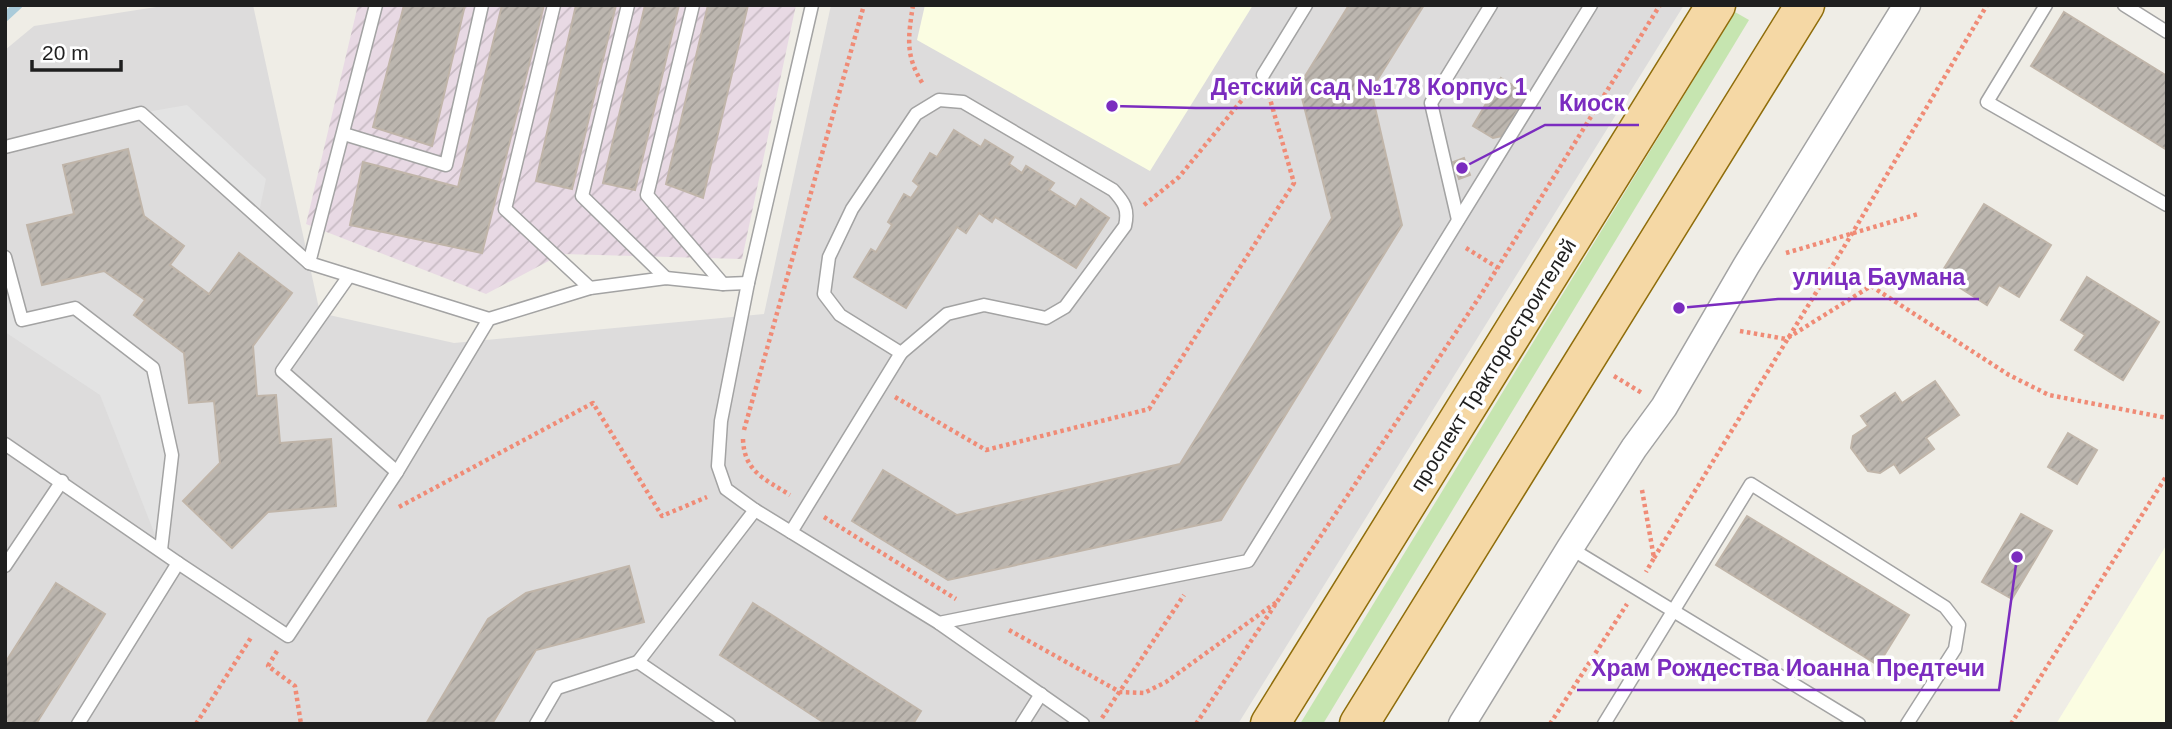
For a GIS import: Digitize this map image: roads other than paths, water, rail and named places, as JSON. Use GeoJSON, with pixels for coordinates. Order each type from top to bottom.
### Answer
{"type":"FeatureCollection","features":[{"type":"Feature","properties":{"kind":"main road","name":"проспект Тракторостроителей"},"geometry":{"type":"LineString","coordinates":[[1270,724],[1716,5]]}},
{"type":"Feature","properties":{"kind":"main road"},"geometry":{"type":"LineString","coordinates":[[1359,724],[1805,5]]}},
{"type":"Feature","properties":{"kind":"street"},"geometry":{"type":"LineString","coordinates":[[1462,724],[1570,548],[1634,448],[1664,407],[1746,267],[1907,5]]}},
{"type":"Feature","properties":{"kind":"lane"},"geometry":{"type":"LineString","coordinates":[[309,263],[376,5]]}},
{"type":"Feature","properties":{"kind":"lane"},"geometry":{"type":"LineString","coordinates":[[344,134],[446,165],[482,5]]}},
{"type":"Feature","properties":{"kind":"lane"},"geometry":{"type":"LineString","coordinates":[[554,5],[505,209],[590,288]]}},
{"type":"Feature","properties":{"kind":"lane"},"geometry":{"type":"LineString","coordinates":[[628,5],[582,195],[666,278]]}},
{"type":"Feature","properties":{"kind":"lane"},"geometry":{"type":"LineString","coordinates":[[693,5],[647,195],[723,284]]}},
{"type":"Feature","properties":{"kind":"lane"},"geometry":{"type":"LineString","coordinates":[[812,5],[748,283],[721,421],[718,466],[726,489],[755,510],[939,623],[1083,724]]}},
{"type":"Feature","properties":{"kind":"lane"},"geometry":{"type":"LineString","coordinates":[[1263,75],[1306,5]]}},
{"type":"Feature","properties":{"kind":"lane"},"geometry":{"type":"LineString","coordinates":[[1458,220],[1431,103],[1491,5]]}},
{"type":"Feature","properties":{"kind":"lane"},"geometry":{"type":"LineString","coordinates":[[939,623],[1248,561],[1591,5]]}},
{"type":"Feature","properties":{"kind":"lane"},"geometry":{"type":"LineString","coordinates":[[2046,5],[1987,102],[2167,205]]}},
{"type":"Feature","properties":{"kind":"lane"},"geometry":{"type":"LineString","coordinates":[[2124,5],[2167,32]]}},
{"type":"Feature","properties":{"kind":"lane"},"geometry":{"type":"LineString","coordinates":[[791,532],[901,352],[947,314],[984,305],[1046,318],[1066,307],[1125,226],[1128,214],[1124,201],[1113,190],[963,103],[939,100],[916,114],[852,209],[829,257],[824,294],[840,315],[901,352]]}},
{"type":"Feature","properties":{"kind":"lane"},"geometry":{"type":"LineString","coordinates":[[5,147],[141,113],[309,263],[489,319],[590,288],[666,278],[723,284],[748,283]]}},
{"type":"Feature","properties":{"kind":"lane"},"geometry":{"type":"LineString","coordinates":[[5,257],[22,320],[75,308],[153,368],[172,455],[161,550]]}},
{"type":"Feature","properties":{"kind":"lane"},"geometry":{"type":"LineString","coordinates":[[349,276],[282,371],[397,472]]}},
{"type":"Feature","properties":{"kind":"lane"},"geometry":{"type":"LineString","coordinates":[[5,444],[288,636],[397,472],[489,319]]}},
{"type":"Feature","properties":{"kind":"lane"},"geometry":{"type":"LineString","coordinates":[[5,566],[62,481]]}},
{"type":"Feature","properties":{"kind":"lane"},"geometry":{"type":"LineString","coordinates":[[1610,722],[1751,484],[1945,607],[1959,625],[1955,649],[1908,724]]}},
{"type":"Feature","properties":{"kind":"lane"},"geometry":{"type":"LineString","coordinates":[[536,724],[557,688],[638,662],[755,510]]}},
{"type":"Feature","properties":{"kind":"lane"},"geometry":{"type":"LineString","coordinates":[[1570,548],[1859,724]]}},
{"type":"Feature","properties":{"kind":"lane"},"geometry":{"type":"LineString","coordinates":[[78,724],[178,563]]}},
{"type":"Feature","properties":{"kind":"lane"},"geometry":{"type":"LineString","coordinates":[[638,662],[729,724]]}},
{"type":"Feature","properties":{"kind":"lane"},"geometry":{"type":"LineString","coordinates":[[1021,724],[1041,694]]}},
{"type":"Feature","properties":{"kind":"waterway"},"geometry":{"type":"LineString","coordinates":[[5,17],[18,5]]}},
{"type":"Feature","properties":{"kind":"place","name":"Детский сад №178 Корпус 1"},"geometry":{"type":"Point","coordinates":[1112,106]}},
{"type":"Feature","properties":{"kind":"place","name":"Киоск"},"geometry":{"type":"Point","coordinates":[1462,168]}},
{"type":"Feature","properties":{"kind":"place","name":"улица Баумана"},"geometry":{"type":"Point","coordinates":[1679,308]}},
{"type":"Feature","properties":{"kind":"place","name":"Храм Рождества Иоанна Предтечи"},"geometry":{"type":"Point","coordinates":[2017,557]}}]}
